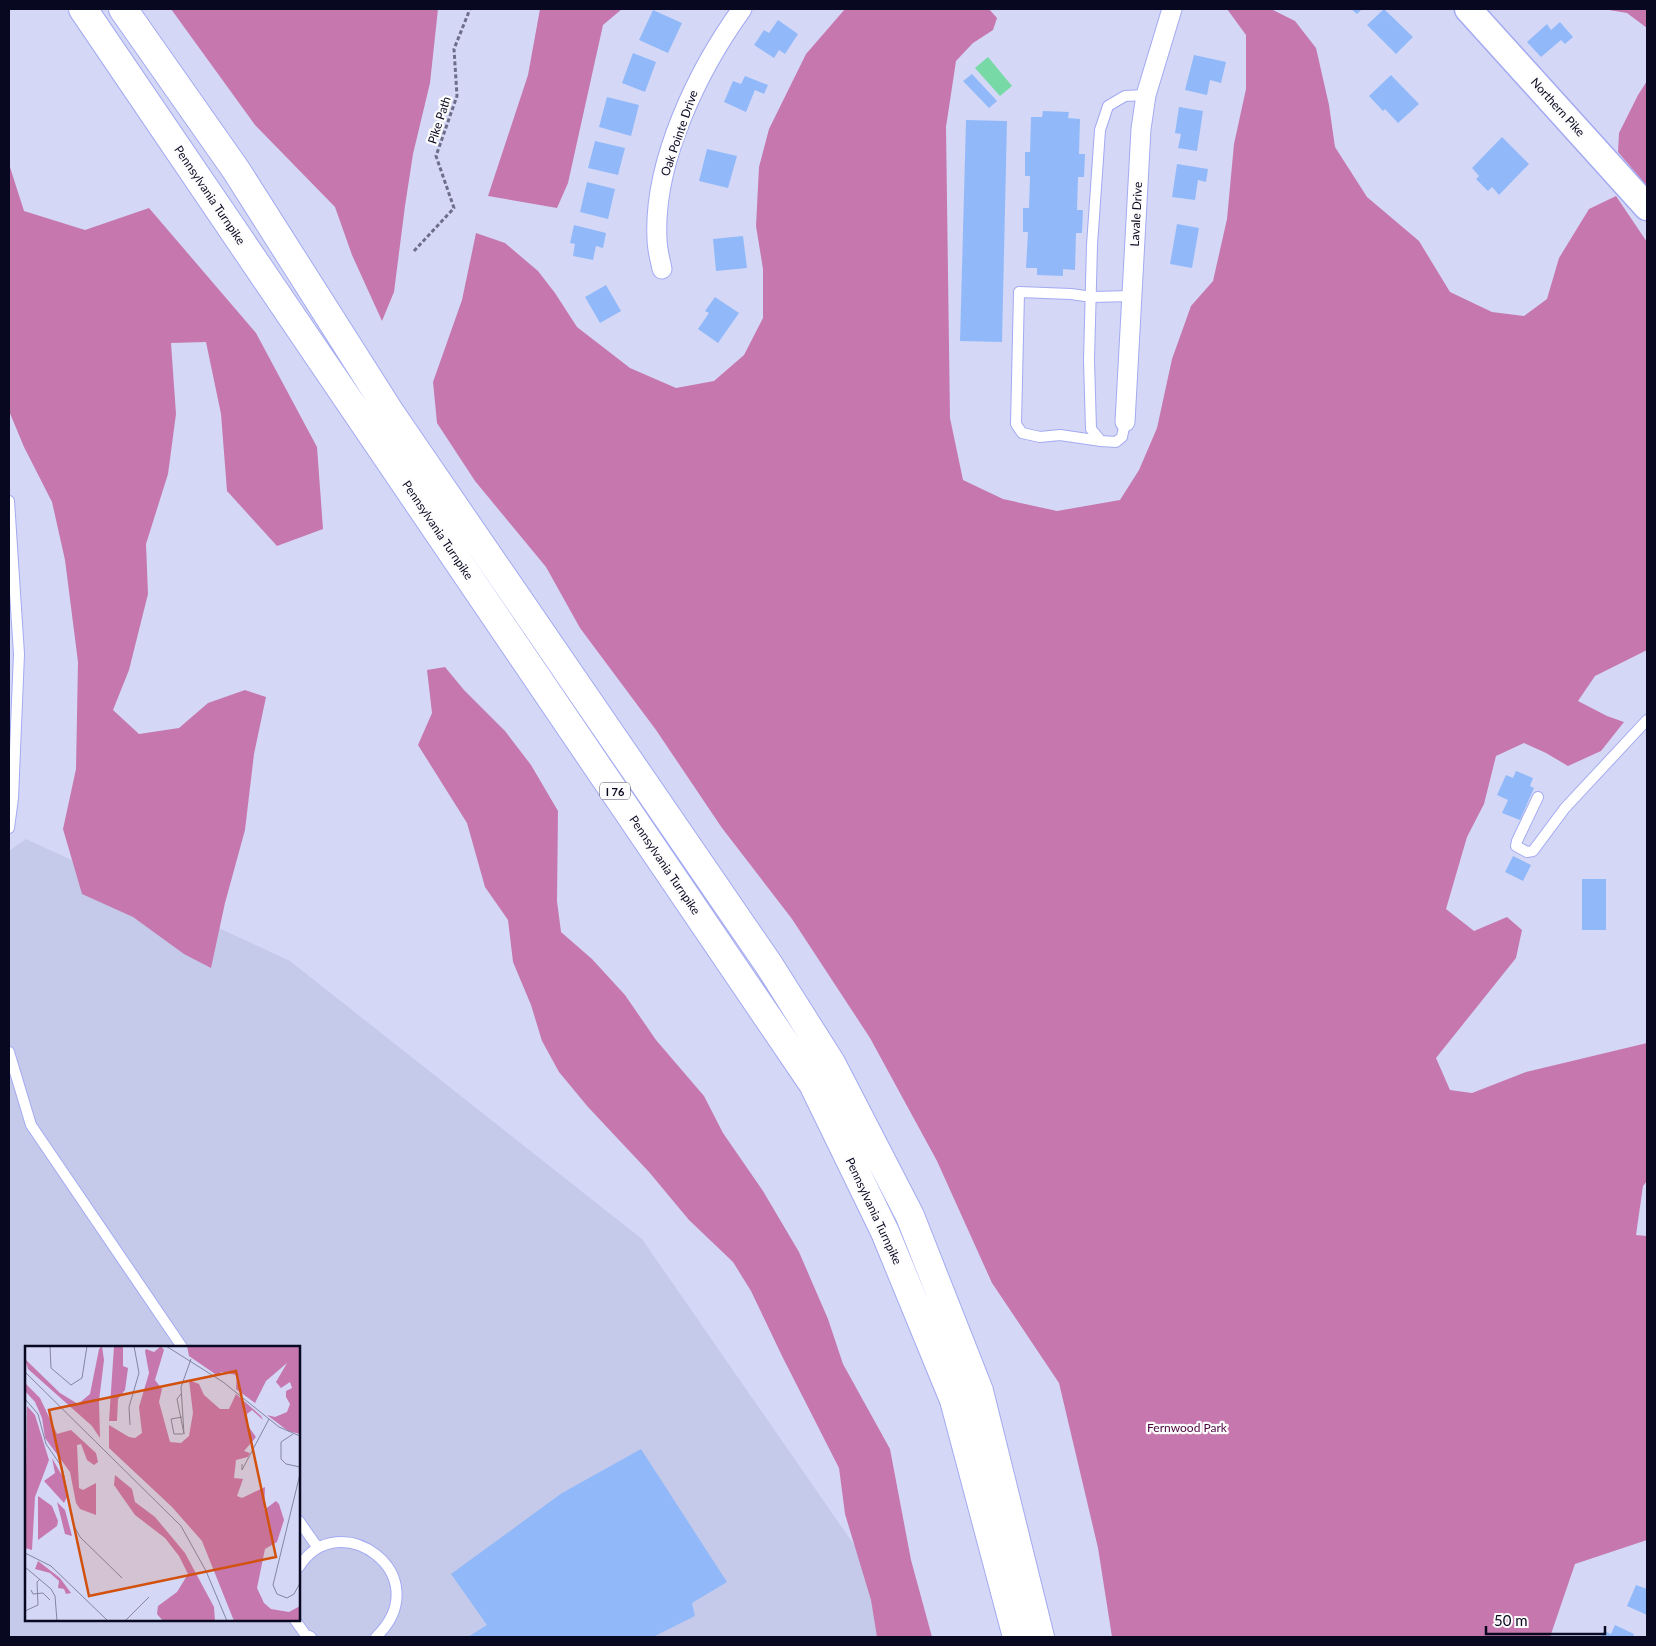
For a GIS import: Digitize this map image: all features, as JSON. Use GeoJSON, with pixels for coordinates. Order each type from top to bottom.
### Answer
{"type":"FeatureCollection","features":[{"type":"Feature","properties":{"kind":"highway","name":"Pennsylvania Turnpike"},"geometry":{"type":"LineString","coordinates":[[83,9],[813,1084],[885,1232],[954,1400],[1017,1637]]}},
{"type":"Feature","properties":{"kind":"highway","name":"I 76"},"geometry":{"type":"LineString","coordinates":[[123,9],[236,170],[391,414],[769,965],[831,1063],[910,1216],[979,1390],[1040,1637]]}},
{"type":"Feature","properties":{"kind":"main road","name":"Northern Pike"},"geometry":{"type":"LineString","coordinates":[[1468,9],[1647,207]]}},
{"type":"Feature","properties":{"kind":"street","name":"Oak Pointe Drive"},"geometry":{"type":"LineString","coordinates":[[662,269],[656,241],[657,218],[663,179],[672,148],[697,81],[713,52],[742,9]]}},
{"type":"Feature","properties":{"kind":"street","name":"Lavale Drive"},"geometry":{"type":"LineString","coordinates":[[1125,422],[1141,128],[1146,95],[1172,9]]}},
{"type":"Feature","properties":{"kind":"lane"},"geometry":{"type":"LineString","coordinates":[[1101,441],[1091,429],[1089,360],[1092,245],[1100,130],[1108,106],[1125,96],[1146,95]]}},
{"type":"Feature","properties":{"kind":"lane"},"geometry":{"type":"LineString","coordinates":[[1125,422],[1122,437],[1116,442],[1060,435],[1040,437],[1022,433],[1016,424],[1020,292],[1071,294],[1092,297],[1132,296]]}},
{"type":"Feature","properties":{"kind":"lane"},"geometry":{"type":"LineString","coordinates":[[9,500],[19,654],[9,828]]}},
{"type":"Feature","properties":{"kind":"lane"},"geometry":{"type":"LineString","coordinates":[[1538,797],[1516,846],[1527,852],[1534,850],[1565,808],[1647,720]]}},
{"type":"Feature","properties":{"kind":"lane"},"geometry":{"type":"LineString","coordinates":[[9,1052],[31,1125],[181,1346]]}},
{"type":"Feature","properties":{"kind":"lane"},"geometry":{"type":"LineString","coordinates":[[300,1522],[318,1548]]}},
{"type":"Feature","properties":{"kind":"lane"},"geometry":{"type":"LineString","coordinates":[[300,1565],[303,1560],[318,1548],[335,1542],[354,1543],[371,1550],[382,1558],[392,1574],[397,1592],[395,1610],[386,1627],[376,1637]]}},
{"type":"Feature","properties":{"kind":"lane"},"geometry":{"type":"LineString","coordinates":[[297,1621],[306,1634],[311,1637]]}},
{"type":"Feature","properties":{"kind":"path","name":"Pike Path"},"geometry":{"type":"LineString","coordinates":[[414,251],[454,208],[436,156],[457,96],[454,48],[470,9]]}},
{"type":"Feature","properties":{"kind":"shaded area"},"geometry":{"type":"Polygon","coordinates":[[[988,57],[1012,86],[1000,96],[975,68],[988,57]]]}},
{"type":"Feature","properties":{"kind":"shaded area"},"geometry":{"type":"Polygon","coordinates":[[[26,839],[290,961],[642,1239],[918,1637],[9,1637],[9,851],[26,839]]]}},
{"type":"Feature","properties":{"kind":"green space"},"geometry":{"type":"Polygon","coordinates":[[[171,9],[438,9],[430,83],[413,154],[394,292],[382,321],[352,255],[335,207],[255,125],[171,9]]]}},
{"type":"Feature","properties":{"kind":"green space"},"geometry":{"type":"Polygon","coordinates":[[[540,9],[622,9],[603,25],[568,183],[557,208],[488,196],[528,75],[540,9]]]}},
{"type":"Feature","properties":{"kind":"green space","name":"Fernwood Park"},"geometry":{"type":"Polygon","coordinates":[[[845,9],[989,9],[997,18],[993,30],[973,43],[956,61],[946,127],[950,418],[963,480],[1003,499],[1057,511],[1120,500],[1139,470],[1157,428],[1172,359],[1191,306],[1213,281],[1227,219],[1234,144],[1246,89],[1246,35],[1227,9],[1271,9],[1295,21],[1316,48],[1329,105],[1335,147],[1367,197],[1419,241],[1450,292],[1492,312],[1524,316],[1547,299],[1559,258],[1589,209],[1616,196],[1647,242],[1647,650],[1595,676],[1578,701],[1607,716],[1624,722],[1601,751],[1568,766],[1524,743],[1496,756],[1484,804],[1467,837],[1446,909],[1474,931],[1507,917],[1522,930],[1516,958],[1436,1058],[1450,1090],[1472,1093],[1526,1072],[1647,1043],[1647,1181],[1643,1186],[1636,1235],[1647,1236],[1647,1540],[1575,1564],[1550,1637],[1112,1637],[1098,1548],[1059,1383],[992,1283],[937,1161],[870,1038],[792,919],[722,828],[656,730],[580,628],[546,567],[475,481],[437,423],[433,382],[462,300],[476,233],[505,243],[538,271],[577,327],[630,368],[676,388],[714,381],[744,355],[763,318],[763,269],[756,226],[759,167],[769,129],[806,54],[845,9]]]}},
{"type":"Feature","properties":{"kind":"green space"},"geometry":{"type":"Polygon","coordinates":[[[1603,9],[1647,9],[1647,28],[1627,13],[1603,9]]]}},
{"type":"Feature","properties":{"kind":"green space"},"geometry":{"type":"Polygon","coordinates":[[[1647,81],[1647,186],[1618,152],[1619,133],[1647,81]]]}},
{"type":"Feature","properties":{"kind":"green space"},"geometry":{"type":"Polygon","coordinates":[[[9,164],[24,211],[85,230],[149,208],[256,333],[317,447],[323,529],[277,546],[227,491],[221,414],[206,342],[171,343],[176,414],[168,474],[146,544],[148,594],[129,670],[113,710],[139,734],[179,728],[208,703],[245,690],[266,697],[254,754],[245,830],[225,903],[211,968],[184,954],[133,917],[82,894],[63,829],[76,769],[78,662],[65,560],[52,502],[24,447],[9,411],[9,164]]]}},
{"type":"Feature","properties":{"kind":"green space"},"geometry":{"type":"Polygon","coordinates":[[[445,667],[464,690],[505,731],[531,765],[558,811],[557,901],[561,932],[592,959],[625,995],[656,1040],[704,1096],[723,1133],[763,1191],[799,1252],[828,1319],[843,1364],[890,1449],[911,1560],[932,1637],[877,1637],[871,1600],[845,1514],[839,1468],[751,1291],[733,1262],[689,1220],[649,1172],[588,1107],[559,1072],[542,1041],[531,1005],[513,962],[508,920],[485,887],[467,823],[418,745],[432,713],[427,670],[445,667]]]}},
{"type":"Feature","properties":{"kind":"building"},"geometry":{"type":"Polygon","coordinates":[[[1351,9],[1362,9],[1357,14],[1351,9]]]}},
{"type":"Feature","properties":{"kind":"building"},"geometry":{"type":"Polygon","coordinates":[[[1384,9],[1413,37],[1396,54],[1367,25],[1384,9]]]}},
{"type":"Feature","properties":{"kind":"building"},"geometry":{"type":"Polygon","coordinates":[[[653,10],[682,23],[668,53],[639,40],[653,10]]]}},
{"type":"Feature","properties":{"kind":"building"},"geometry":{"type":"Polygon","coordinates":[[[778,20],[798,34],[785,54],[779,50],[774,58],[754,45],[764,30],[769,33],[778,20]]]}},
{"type":"Feature","properties":{"kind":"building"},"geometry":{"type":"Polygon","coordinates":[[[1560,22],[1573,37],[1565,44],[1561,40],[1541,57],[1527,42],[1547,24],[1551,30],[1560,22]]]}},
{"type":"Feature","properties":{"kind":"building"},"geometry":{"type":"Polygon","coordinates":[[[633,53],[656,62],[645,92],[622,83],[633,53]]]}},
{"type":"Feature","properties":{"kind":"building"},"geometry":{"type":"Polygon","coordinates":[[[1194,55],[1226,62],[1221,83],[1210,80],[1207,95],[1185,90],[1194,55]]]}},
{"type":"Feature","properties":{"kind":"building"},"geometry":{"type":"Polygon","coordinates":[[[972,74],[997,101],[989,108],[963,81],[972,74]]]}},
{"type":"Feature","properties":{"kind":"building"},"geometry":{"type":"Polygon","coordinates":[[[1391,75],[1419,104],[1398,123],[1369,96],[1391,75]]]}},
{"type":"Feature","properties":{"kind":"building"},"geometry":{"type":"Polygon","coordinates":[[[745,76],[768,85],[764,94],[755,90],[746,112],[724,102],[733,81],[741,84],[745,76]]]}},
{"type":"Feature","properties":{"kind":"building"},"geometry":{"type":"Polygon","coordinates":[[[607,97],[639,105],[631,136],[599,127],[607,97]]]}},
{"type":"Feature","properties":{"kind":"building"},"geometry":{"type":"Polygon","coordinates":[[[1179,107],[1203,111],[1197,151],[1178,148],[1181,134],[1175,133],[1179,107]]]}},
{"type":"Feature","properties":{"kind":"building"},"geometry":{"type":"Polygon","coordinates":[[[1043,111],[1069,112],[1068,118],[1080,119],[1079,154],[1085,154],[1084,177],[1078,177],[1077,210],[1083,210],[1082,233],[1076,233],[1075,270],[1063,269],[1063,276],[1037,275],[1037,268],[1026,268],[1028,232],[1023,232],[1023,208],[1029,208],[1030,176],[1025,176],[1025,152],[1030,152],[1031,117],[1042,117],[1043,111]]]}},
{"type":"Feature","properties":{"kind":"building"},"geometry":{"type":"Polygon","coordinates":[[[966,120],[1007,121],[1002,342],[960,341],[966,120]]]}},
{"type":"Feature","properties":{"kind":"building"},"geometry":{"type":"Polygon","coordinates":[[[1502,137],[1529,164],[1499,195],[1492,187],[1488,191],[1476,179],[1479,176],[1472,168],[1502,137]]]}},
{"type":"Feature","properties":{"kind":"building"},"geometry":{"type":"Polygon","coordinates":[[[595,141],[625,148],[618,175],[588,168],[595,141]]]}},
{"type":"Feature","properties":{"kind":"building"},"geometry":{"type":"Polygon","coordinates":[[[707,149],[737,156],[728,188],[699,181],[707,149]]]}},
{"type":"Feature","properties":{"kind":"building"},"geometry":{"type":"Polygon","coordinates":[[[1177,164],[1208,169],[1206,182],[1198,180],[1195,200],[1172,197],[1177,164]]]}},
{"type":"Feature","properties":{"kind":"building"},"geometry":{"type":"Polygon","coordinates":[[[587,182],[615,189],[608,219],[580,212],[587,182]]]}},
{"type":"Feature","properties":{"kind":"building"},"geometry":{"type":"Polygon","coordinates":[[[1177,224],[1199,228],[1192,268],[1170,264],[1177,224]]]}},
{"type":"Feature","properties":{"kind":"building"},"geometry":{"type":"Polygon","coordinates":[[[574,225],[606,233],[603,248],[596,246],[593,260],[573,256],[575,244],[570,243],[574,225]]]}},
{"type":"Feature","properties":{"kind":"building"},"geometry":{"type":"Polygon","coordinates":[[[743,236],[747,268],[716,271],[713,239],[743,236]]]}},
{"type":"Feature","properties":{"kind":"building"},"geometry":{"type":"Polygon","coordinates":[[[606,285],[621,311],[600,323],[585,297],[606,285]]]}},
{"type":"Feature","properties":{"kind":"building"},"geometry":{"type":"Polygon","coordinates":[[[715,297],[739,313],[718,343],[698,329],[709,313],[705,311],[715,297]]]}},
{"type":"Feature","properties":{"kind":"building"},"geometry":{"type":"Polygon","coordinates":[[[1516,771],[1533,778],[1530,786],[1534,788],[1520,820],[1502,813],[1508,800],[1497,795],[1506,775],[1513,778],[1516,771]]]}},
{"type":"Feature","properties":{"kind":"building"},"geometry":{"type":"Polygon","coordinates":[[[1513,856],[1531,865],[1523,881],[1505,872],[1513,856]]]}},
{"type":"Feature","properties":{"kind":"building"},"geometry":{"type":"Polygon","coordinates":[[[1582,879],[1606,879],[1606,930],[1582,930],[1582,879]]]}},
{"type":"Feature","properties":{"kind":"building"},"geometry":{"type":"Polygon","coordinates":[[[641,1449],[727,1582],[692,1603],[695,1616],[653,1637],[468,1637],[487,1625],[451,1574],[562,1493],[641,1449]]]}},
{"type":"Feature","properties":{"kind":"building"},"geometry":{"type":"Polygon","coordinates":[[[1636,1585],[1647,1589],[1647,1615],[1627,1606],[1636,1585]]]}},
{"type":"Feature","properties":{"kind":"building"},"geometry":{"type":"Polygon","coordinates":[[[1615,1625],[1634,1634],[1633,1637],[1601,1637],[1604,1631],[1611,1634],[1615,1625]]]}}]}
